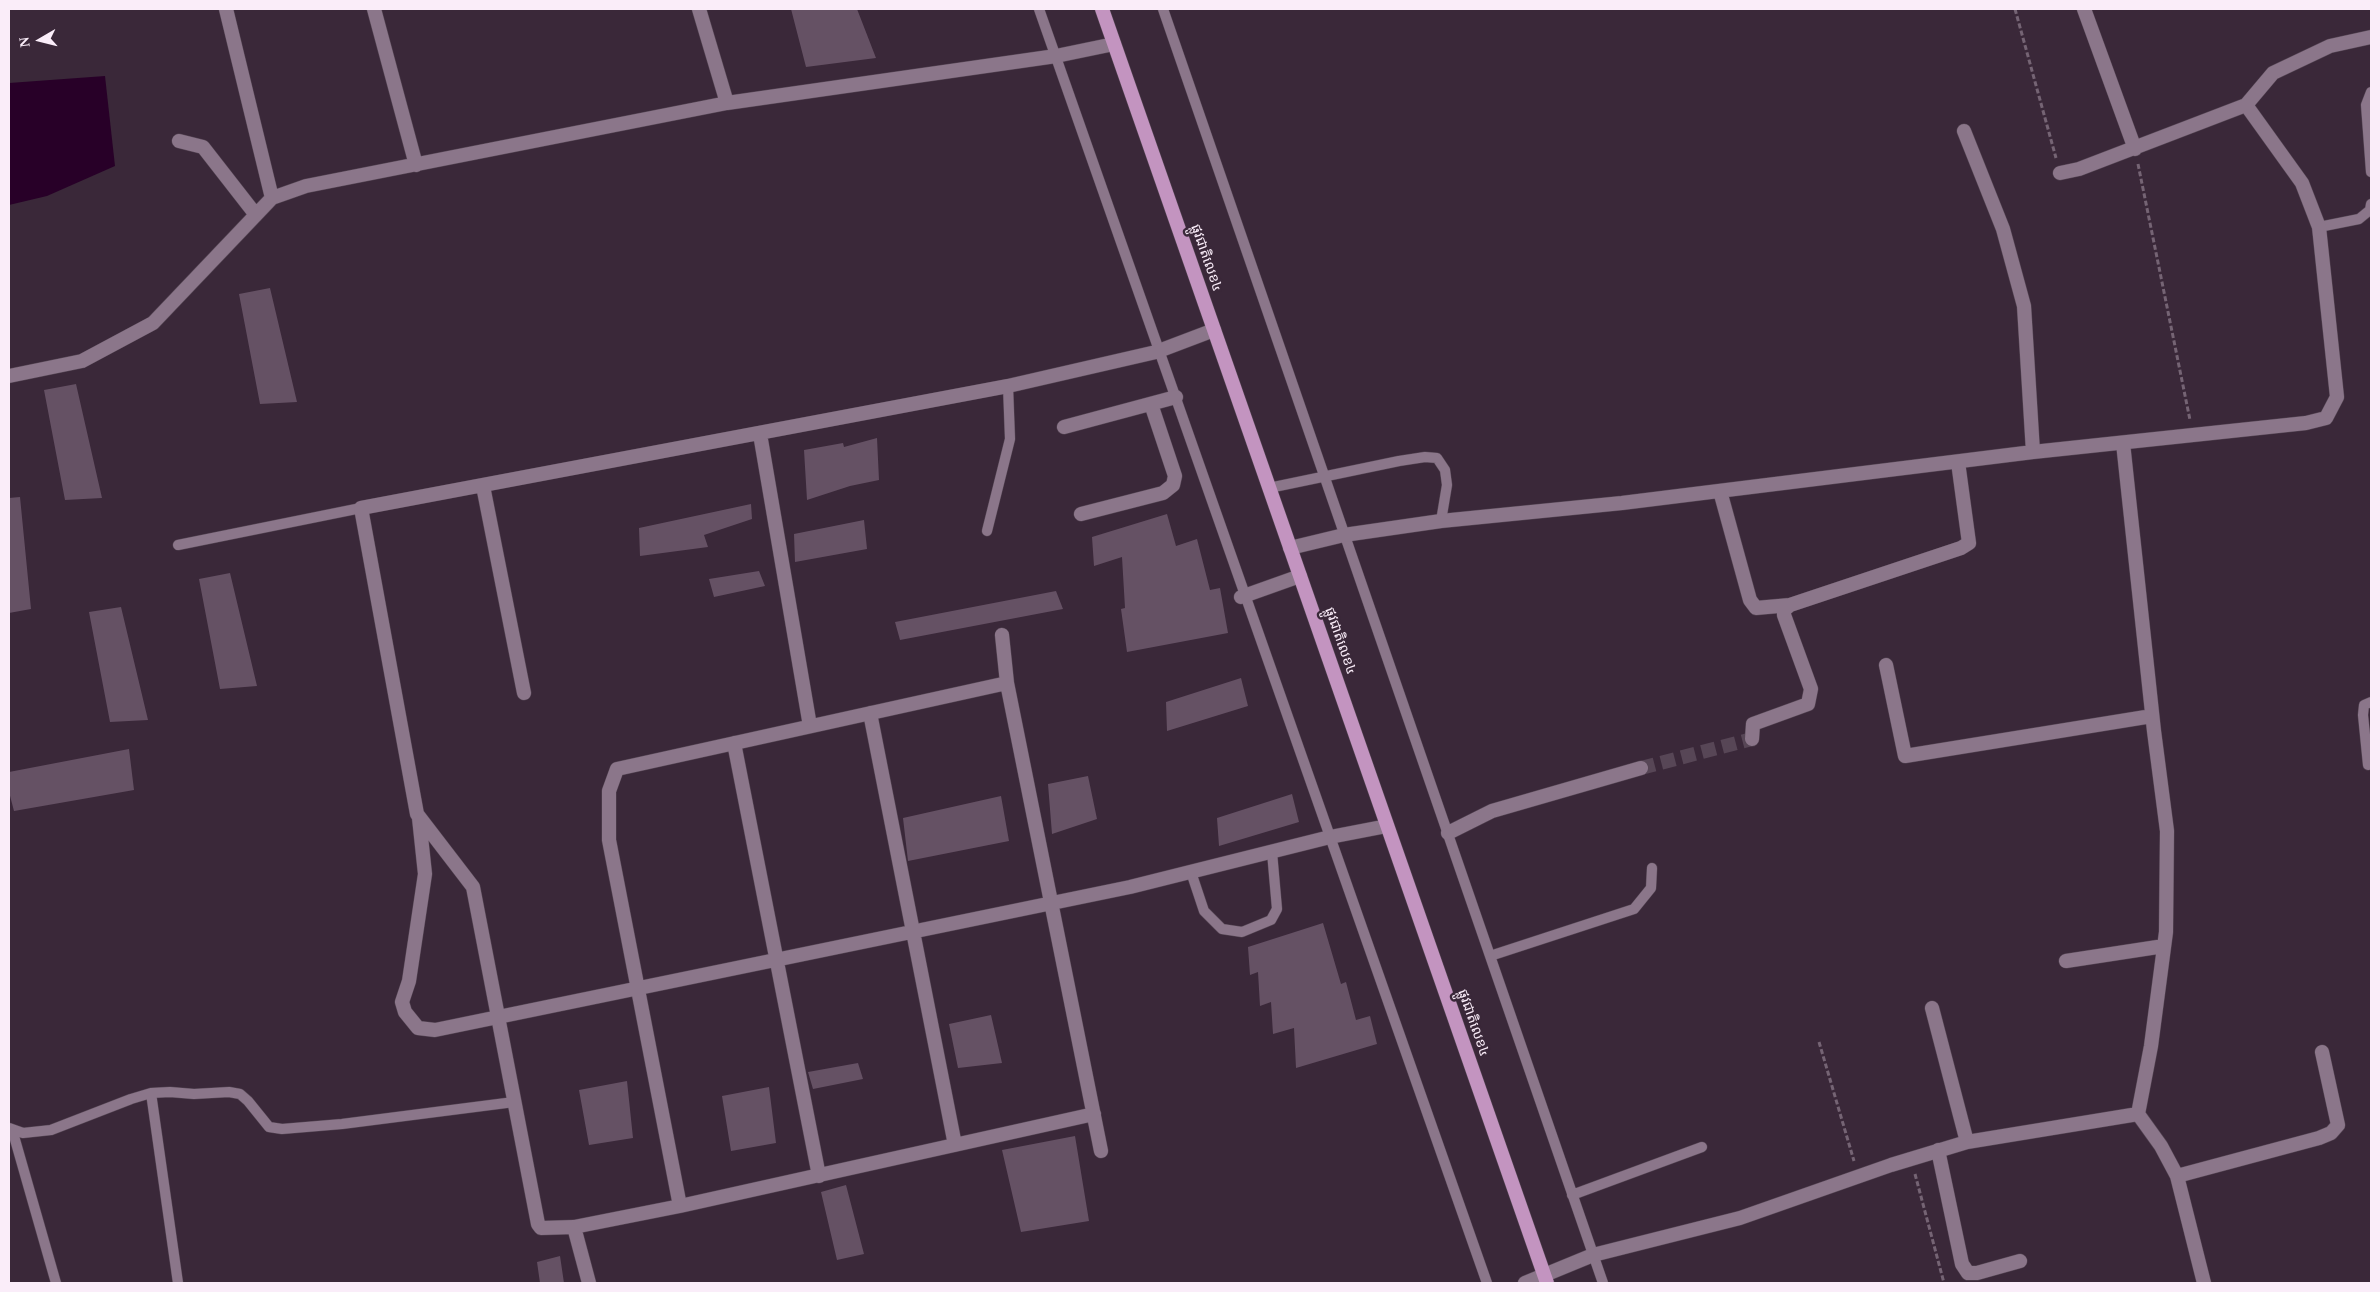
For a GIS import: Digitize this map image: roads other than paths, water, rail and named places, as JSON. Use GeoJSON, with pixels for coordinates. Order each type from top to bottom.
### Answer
{"type":"FeatureCollection","features":[{"type":"Feature","properties":{"kind":"highway","name":"ផ្លូវជាតិលេខ៤"},"geometry":{"type":"LineString","coordinates":[[1102,9],[1546,1280]]}},
{"type":"Feature","properties":{"kind":"street"},"geometry":{"type":"LineString","coordinates":[[226,9],[272,198]]}},
{"type":"Feature","properties":{"kind":"street"},"geometry":{"type":"LineString","coordinates":[[374,9],[416,164]]}},
{"type":"Feature","properties":{"kind":"street"},"geometry":{"type":"LineString","coordinates":[[699,9],[726,103]]}},
{"type":"Feature","properties":{"kind":"street"},"geometry":{"type":"LineString","coordinates":[[2084,9],[2134,148]]}},
{"type":"Feature","properties":{"kind":"street"},"geometry":{"type":"LineString","coordinates":[[2060,173],[2079,169],[2246,105],[2273,73],[2330,46],[2371,38]]}},
{"type":"Feature","properties":{"kind":"street"},"geometry":{"type":"LineString","coordinates":[[9,376],[82,360],[152,323],[272,198],[306,186],[726,103],[1056,56],[1114,44]]}},
{"type":"Feature","properties":{"kind":"street"},"geometry":{"type":"LineString","coordinates":[[1290,548],[1344,535],[1441,522],[1720,491],[2033,452],[2306,423],[2326,418],[2338,397],[2319,227],[2302,183],[2246,105]]}},
{"type":"Feature","properties":{"kind":"street"},"geometry":{"type":"LineString","coordinates":[[1964,131],[2003,229],[2024,306],[2033,452]]}},
{"type":"Feature","properties":{"kind":"street"},"geometry":{"type":"LineString","coordinates":[[179,141],[204,147],[256,215]]}},
{"type":"Feature","properties":{"kind":"street"},"geometry":{"type":"LineString","coordinates":[[1094,1114],[819,1176],[574,1227],[546,1229],[538,1224],[473,886],[416,814],[361,508],[1008,386],[1159,350],[1214,330]]}},
{"type":"Feature","properties":{"kind":"street"},"geometry":{"type":"LineString","coordinates":[[1064,427],[1176,396]]}},
{"type":"Feature","properties":{"kind":"street"},"geometry":{"type":"LineString","coordinates":[[1081,514],[1163,493],[1173,486],[1175,476],[1151,404]]}},
{"type":"Feature","properties":{"kind":"street"},"geometry":{"type":"LineString","coordinates":[[760,434],[810,726]]}},
{"type":"Feature","properties":{"kind":"street"},"geometry":{"type":"LineString","coordinates":[[2123,443],[2152,716],[2167,831],[2164,946],[2152,1046],[2138,1114],[2160,1146],[2177,1176],[2204,1283]]}},
{"type":"Feature","properties":{"kind":"street"},"geometry":{"type":"LineString","coordinates":[[1720,491],[1750,600],[1756,608],[1790,605],[1961,548],[1969,543],[1958,462]]}},
{"type":"Feature","properties":{"kind":"street"},"geometry":{"type":"LineString","coordinates":[[483,486],[524,693]]}},
{"type":"Feature","properties":{"kind":"street"},"geometry":{"type":"LineString","coordinates":[[1243,596],[1300,576]]}},
{"type":"Feature","properties":{"kind":"street"},"geometry":{"type":"LineString","coordinates":[[1752,740],[1753,724],[1808,704],[1812,689],[1784,615],[1784,610],[1790,605]]}},
{"type":"Feature","properties":{"kind":"street"},"geometry":{"type":"LineString","coordinates":[[1002,635],[1007,683],[1102,1151]]}},
{"type":"Feature","properties":{"kind":"street"},"geometry":{"type":"LineString","coordinates":[[1886,665],[1905,756],[2152,716]]}},
{"type":"Feature","properties":{"kind":"street"},"geometry":{"type":"LineString","coordinates":[[680,1206],[609,840],[609,790],[617,769],[1007,683]]}},
{"type":"Feature","properties":{"kind":"street"},"geometry":{"type":"LineString","coordinates":[[870,713],[955,1145]]}},
{"type":"Feature","properties":{"kind":"street"},"geometry":{"type":"LineString","coordinates":[[734,743],[819,1176]]}},
{"type":"Feature","properties":{"kind":"street"},"geometry":{"type":"LineString","coordinates":[[1448,833],[1492,811],[1641,768]]}},
{"type":"Feature","properties":{"kind":"street"},"geometry":{"type":"LineString","coordinates":[[419,818],[425,874],[409,982],[402,1002],[405,1012],[418,1028],[435,1030],[1052,903],[1192,872],[1330,837],[1387,826]]}},
{"type":"Feature","properties":{"kind":"street"},"geometry":{"type":"LineString","coordinates":[[2066,961],[2164,946]]}},
{"type":"Feature","properties":{"kind":"street"},"geometry":{"type":"LineString","coordinates":[[1932,1008],[1967,1142]]}},
{"type":"Feature","properties":{"kind":"street"},"geometry":{"type":"LineString","coordinates":[[2177,1176],[2319,1138],[2331,1133],[2338,1125],[2322,1052]]}},
{"type":"Feature","properties":{"kind":"street"},"geometry":{"type":"LineString","coordinates":[[1525,1283],[1546,1280],[1593,1255],[1740,1218],[1911,1158],[1967,1142],[2138,1114]]}},
{"type":"Feature","properties":{"kind":"street"},"geometry":{"type":"LineString","coordinates":[[1938,1150],[1962,1264],[1968,1273],[1977,1273],[2020,1261]]}},
{"type":"Feature","properties":{"kind":"street"},"geometry":{"type":"LineString","coordinates":[[574,1227],[589,1283]]}},
{"type":"Feature","properties":{"kind":"lane"},"geometry":{"type":"LineString","coordinates":[[1039,9],[1176,396],[1243,596],[1487,1283]]}},
{"type":"Feature","properties":{"kind":"lane"},"geometry":{"type":"LineString","coordinates":[[1163,9],[1603,1283]]}},
{"type":"Feature","properties":{"kind":"lane"},"geometry":{"type":"LineString","coordinates":[[2371,92],[2366,105],[2371,172]]}},
{"type":"Feature","properties":{"kind":"lane"},"geometry":{"type":"LineString","coordinates":[[2319,227],[2359,218],[2370,210],[2371,204]]}},
{"type":"Feature","properties":{"kind":"lane"},"geometry":{"type":"LineString","coordinates":[[987,531],[1010,439],[1008,386]]}},
{"type":"Feature","properties":{"kind":"lane"},"geometry":{"type":"LineString","coordinates":[[1269,488],[1398,461],[1425,457],[1437,458],[1445,470],[1447,485],[1441,522]]}},
{"type":"Feature","properties":{"kind":"lane"},"geometry":{"type":"LineString","coordinates":[[178,545],[361,508]]}},
{"type":"Feature","properties":{"kind":"lane"},"geometry":{"type":"LineString","coordinates":[[2368,765],[2362,715],[2364,705],[2371,702]]}},
{"type":"Feature","properties":{"kind":"lane"},"geometry":{"type":"LineString","coordinates":[[1192,872],[1204,911],[1222,929],[1242,932],[1271,920],[1276,908],[1272,852]]}},
{"type":"Feature","properties":{"kind":"lane"},"geometry":{"type":"LineString","coordinates":[[1490,956],[1634,909],[1651,888],[1652,868]]}},
{"type":"Feature","properties":{"kind":"lane"},"geometry":{"type":"LineString","coordinates":[[10,1129],[23,1133],[51,1130],[151,1093],[229,1092],[240,1094],[269,1127],[282,1129],[342,1124],[514,1102]]}},
{"type":"Feature","properties":{"kind":"lane"},"geometry":{"type":"LineString","coordinates":[[151,1093],[178,1283]]}},
{"type":"Feature","properties":{"kind":"lane"},"geometry":{"type":"LineString","coordinates":[[10,1129],[56,1283]]}},
{"type":"Feature","properties":{"kind":"lane"},"geometry":{"type":"LineString","coordinates":[[1572,1195],[1702,1147]]}},
{"type":"Feature","properties":{"kind":"tunnel"},"geometry":{"type":"LineString","coordinates":[[1641,768],[1752,739]]}}]}
